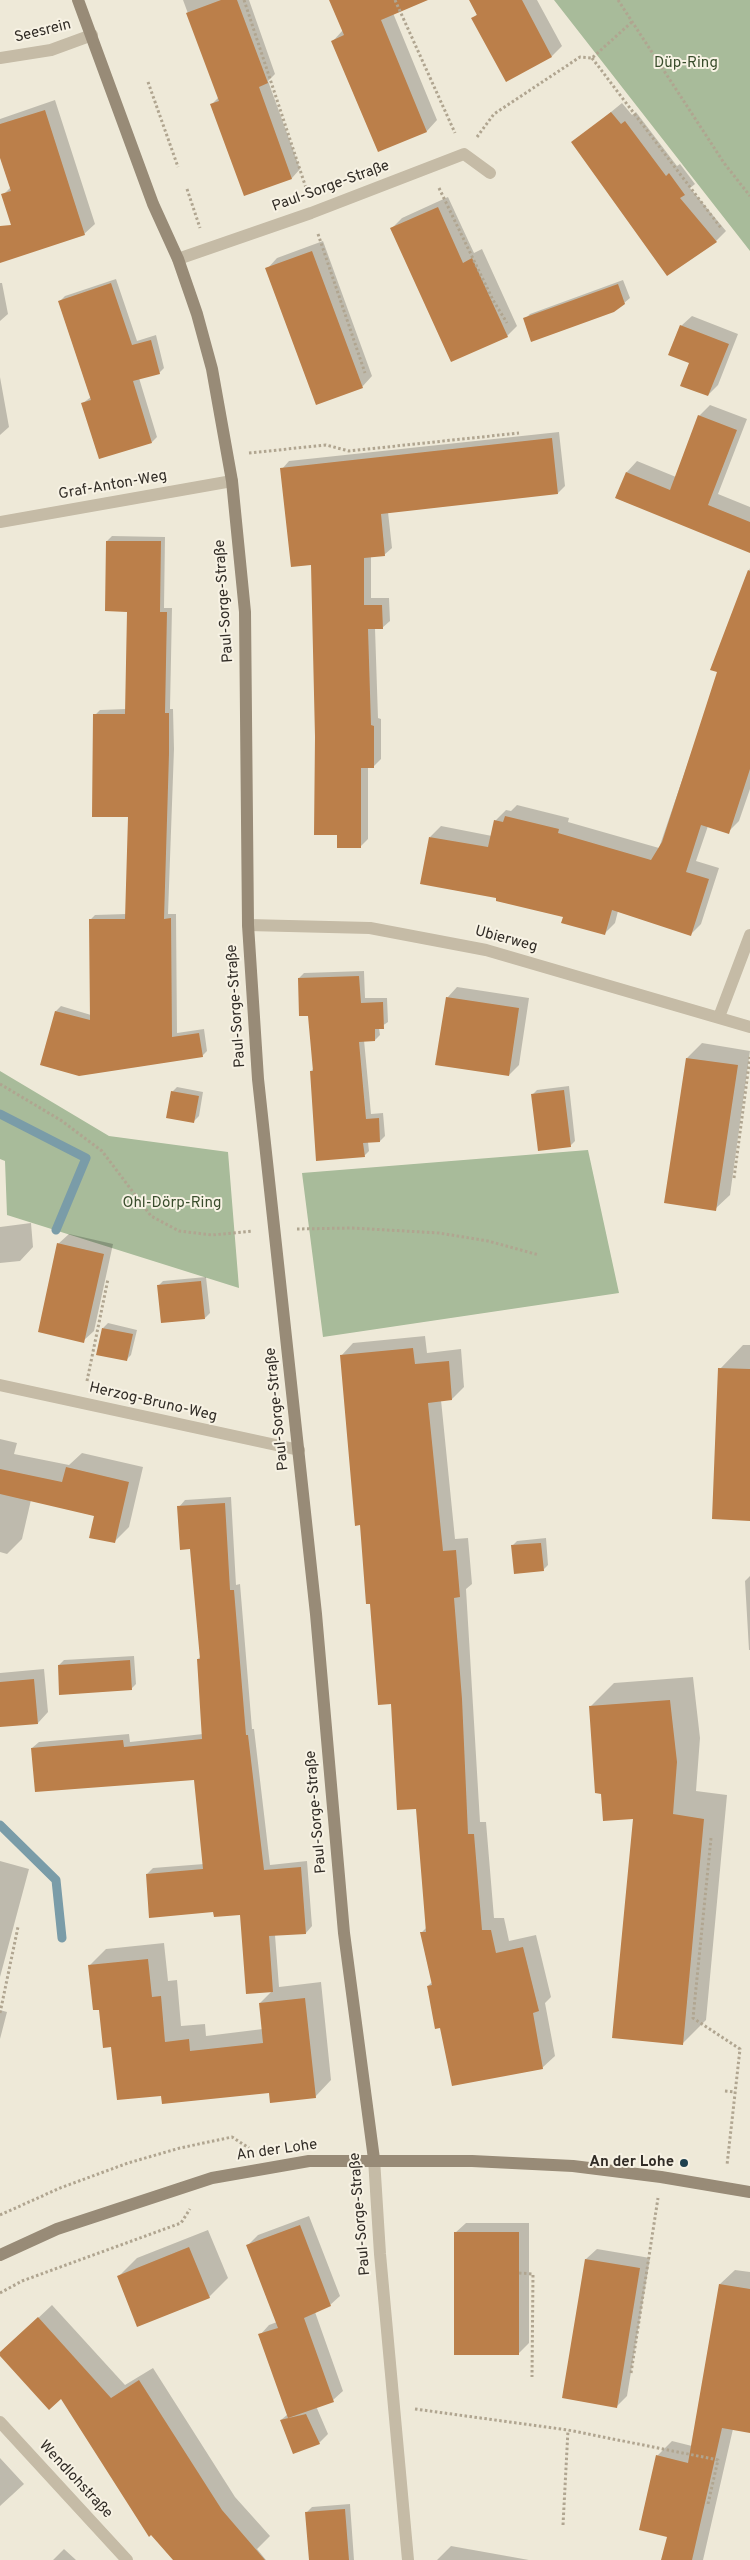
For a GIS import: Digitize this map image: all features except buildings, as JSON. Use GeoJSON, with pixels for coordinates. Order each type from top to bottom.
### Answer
{"type":"FeatureCollection","features":[{"type":"Feature","properties":{"kind":"street","name":"Paul-Sorge-Straße"},"geometry":{"type":"LineString","coordinates":[[78,0],[153,204],[178,259],[197,314],[212,369],[232,481],[245,612],[248,925],[258,1079],[316,1614],[344,1933],[374,2160],[408,2560]]}},
{"type":"Feature","properties":{"kind":"street","name":"Seesrein"},"geometry":{"type":"LineString","coordinates":[[0,58],[51,50],[92,35]]}},
{"type":"Feature","properties":{"kind":"street","name":"Paul-Sorge-Straße"},"geometry":{"type":"LineString","coordinates":[[178,259],[311,213],[464,154]]}},
{"type":"Feature","properties":{"kind":"street"},"geometry":{"type":"LineString","coordinates":[[464,154],[490,173]]}},
{"type":"Feature","properties":{"kind":"street","name":"Graf-Anton-Weg"},"geometry":{"type":"LineString","coordinates":[[0,522],[232,481]]}},
{"type":"Feature","properties":{"kind":"street","name":"Ubierweg"},"geometry":{"type":"LineString","coordinates":[[248,925],[370,928],[486,950],[750,1027]]}},
{"type":"Feature","properties":{"kind":"street"},"geometry":{"type":"LineString","coordinates":[[719,1017],[750,935]]}},
{"type":"Feature","properties":{"kind":"street","name":"Herzog-Bruno-Weg"},"geometry":{"type":"LineString","coordinates":[[0,1385],[299,1450]]}},
{"type":"Feature","properties":{"kind":"street","name":"An der Lohe"},"geometry":{"type":"LineString","coordinates":[[0,2255],[57,2229],[133,2202],[212,2178],[309,2160],[472,2161],[573,2166],[662,2177],[750,2192]]}},
{"type":"Feature","properties":{"kind":"street","name":"Wendlohstraße"},"geometry":{"type":"LineString","coordinates":[[0,2422],[127,2560]]}},
{"type":"Feature","properties":{"kind":"path"},"geometry":{"type":"LineString","coordinates":[[244,0],[305,180],[311,213],[365,373]]}},
{"type":"Feature","properties":{"kind":"path"},"geometry":{"type":"LineString","coordinates":[[395,0],[464,154],[494,114],[580,57],[592,58],[633,22]]}},
{"type":"Feature","properties":{"kind":"path"},"geometry":{"type":"LineString","coordinates":[[618,0],[724,163],[750,196]]}},
{"type":"Feature","properties":{"kind":"path"},"geometry":{"type":"LineString","coordinates":[[592,58],[721,228]]}},
{"type":"Feature","properties":{"kind":"path"},"geometry":{"type":"LineString","coordinates":[[148,82],[178,167]]}},
{"type":"Feature","properties":{"kind":"path"},"geometry":{"type":"LineString","coordinates":[[429,167],[493,300],[507,322]]}},
{"type":"Feature","properties":{"kind":"path"},"geometry":{"type":"LineString","coordinates":[[187,188],[206,248]]}},
{"type":"Feature","properties":{"kind":"path"},"geometry":{"type":"LineString","coordinates":[[227,455],[326,445],[349,451],[519,433]]}},
{"type":"Feature","properties":{"kind":"path"},"geometry":{"type":"LineString","coordinates":[[734,1178],[750,1057]]}},
{"type":"Feature","properties":{"kind":"path"},"geometry":{"type":"LineString","coordinates":[[0,1084],[62,1121],[102,1151],[151,1216],[179,1231],[212,1234],[275,1229],[352,1228],[438,1233],[488,1241],[539,1255]]}},
{"type":"Feature","properties":{"kind":"path"},"geometry":{"type":"LineString","coordinates":[[82,1404],[108,1278]]}},
{"type":"Feature","properties":{"kind":"path"},"geometry":{"type":"LineString","coordinates":[[711,1838],[692,2018],[740,2049],[724,2187]]}},
{"type":"Feature","properties":{"kind":"path"},"geometry":{"type":"LineString","coordinates":[[0,2013],[18,1927]]}},
{"type":"Feature","properties":{"kind":"path"},"geometry":{"type":"LineString","coordinates":[[725,2091],[735,2092]]}},
{"type":"Feature","properties":{"kind":"path"},"geometry":{"type":"LineString","coordinates":[[0,2215],[60,2188],[128,2163],[232,2137],[274,2165]]}},
{"type":"Feature","properties":{"kind":"path"},"geometry":{"type":"LineString","coordinates":[[631,2373],[662,2177]]}},
{"type":"Feature","properties":{"kind":"path"},"geometry":{"type":"LineString","coordinates":[[0,2293],[22,2280],[180,2223]]}},
{"type":"Feature","properties":{"kind":"path"},"geometry":{"type":"LineString","coordinates":[[519,2273],[533,2274],[532,2377]]}},
{"type":"Feature","properties":{"kind":"path"},"geometry":{"type":"LineString","coordinates":[[394,2406],[568,2430],[718,2460],[708,2504]]}},
{"type":"Feature","properties":{"kind":"path"},"geometry":{"type":"LineString","coordinates":[[563,2525],[568,2430]]}},
{"type":"Feature","properties":{"kind":"green space","name":"Düp-Ring"},"geometry":{"type":"Polygon","coordinates":[[[554,0],[750,0],[750,251],[554,0]]]}},
{"type":"Feature","properties":{"kind":"green space","name":"Ohl-Dörp-Ring"},"geometry":{"type":"Polygon","coordinates":[[[0,1071],[109,1136],[228,1152],[239,1288],[7,1215],[5,1161],[0,1159],[0,1071]]]}},
{"type":"Feature","properties":{"kind":"green space"},"geometry":{"type":"Polygon","coordinates":[[[588,1150],[619,1293],[323,1337],[302,1173],[588,1150]]]}},
{"type":"Feature","properties":{"kind":"waterway"},"geometry":{"type":"LineString","coordinates":[[0,1114],[86,1158],[56,1230]]}},
{"type":"Feature","properties":{"kind":"waterway"},"geometry":{"type":"LineString","coordinates":[[0,1825],[56,1880],[62,1938]]}},
{"type":"Feature","properties":{"kind":"place","name":"An der Lohe"},"geometry":{"type":"Point","coordinates":[684,2163]}}]}
